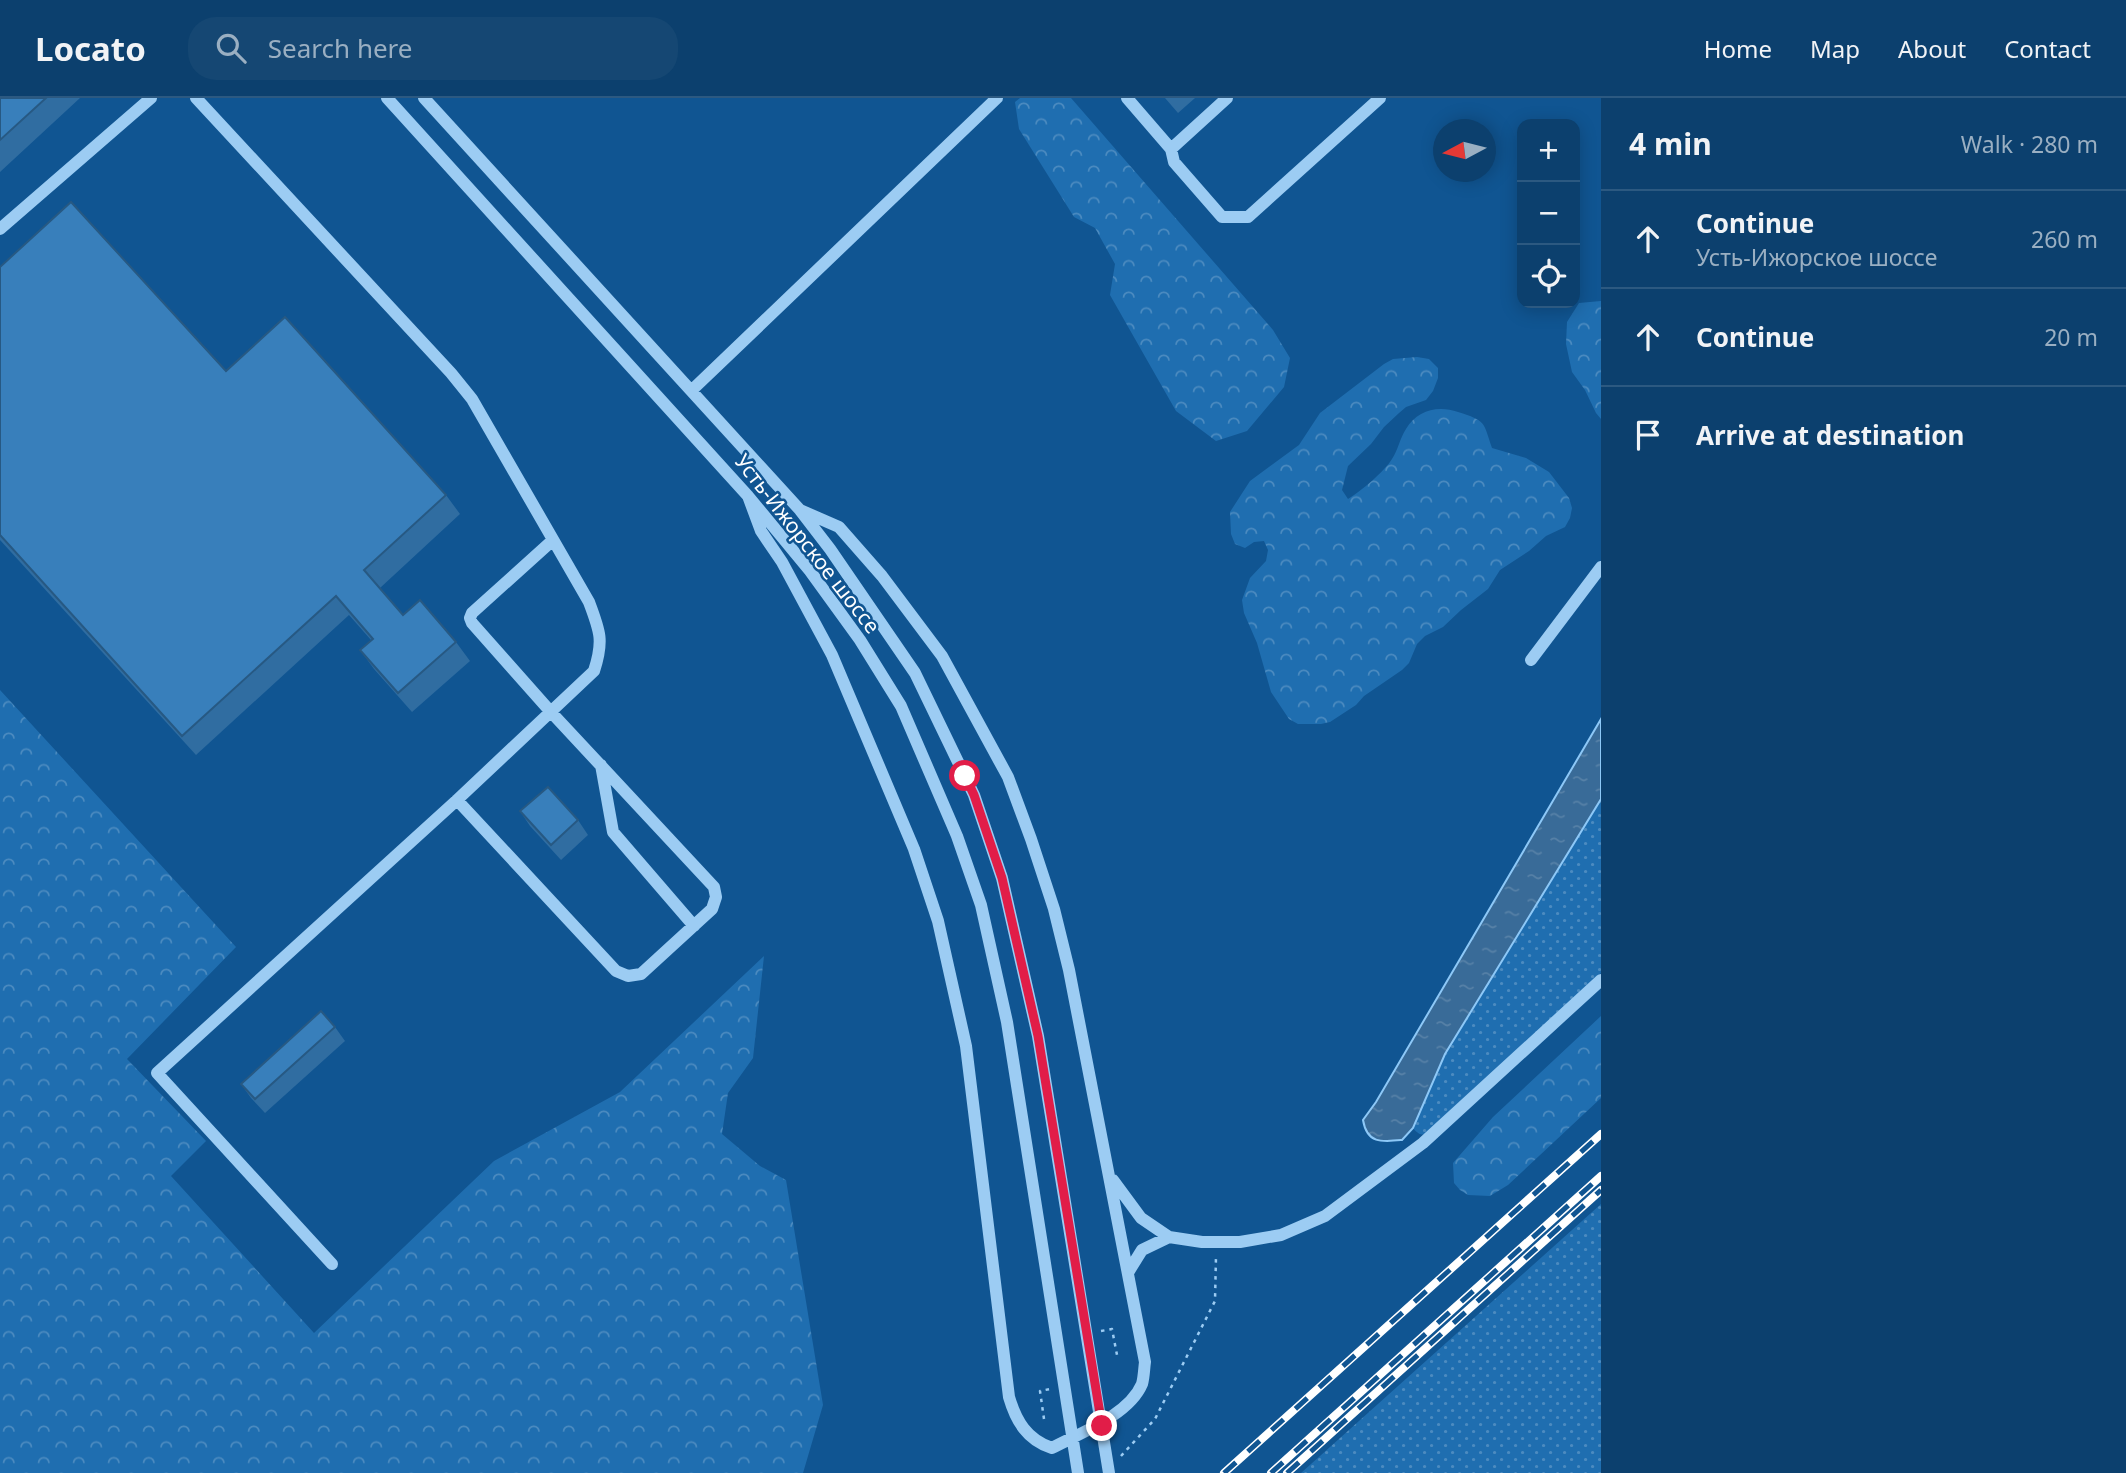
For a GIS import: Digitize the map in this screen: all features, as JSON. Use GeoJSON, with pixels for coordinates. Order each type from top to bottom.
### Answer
{"type":"FeatureCollection","features":[{"type":"Feature","properties":{"kind":"street"},"geometry":{"type":"LineString","coordinates":[[0,229],[151,98]]}},
{"type":"Feature","properties":{"kind":"street"},"geometry":{"type":"LineString","coordinates":[[196,98],[472,400],[590,602],[601,650],[594,671],[457,800],[157,1073],[332,1264]]}},
{"type":"Feature","properties":{"kind":"street","name":"Усть-Ижорское шоссе"},"geometry":{"type":"LineString","coordinates":[[387,98],[748,496],[810,571],[867,651],[901,706],[957,836],[981,905],[1007,1022],[1078,1473]]}},
{"type":"Feature","properties":{"kind":"street","name":"Усть-Ижорское шоссе"},"geometry":{"type":"LineString","coordinates":[[424,98],[800,510],[831,549],[915,673],[974,795],[1002,878],[1038,1036],[1111,1469]]}},
{"type":"Feature","properties":{"kind":"street"},"geometry":{"type":"LineString","coordinates":[[692,390],[997,98]]}},
{"type":"Feature","properties":{"kind":"street"},"geometry":{"type":"LineString","coordinates":[[1127,98],[1171,149],[1174,162],[1222,217],[1248,218],[1380,98]]}},
{"type":"Feature","properties":{"kind":"street"},"geometry":{"type":"LineString","coordinates":[[1171,149],[1227,98]]}},
{"type":"Feature","properties":{"kind":"street"},"geometry":{"type":"LineString","coordinates":[[748,496],[761,531],[789,574],[832,655],[914,849],[938,921],[966,1046],[1009,1397],[1016,1419],[1041,1445],[1052,1448],[1123,1409],[1142,1383],[1145,1362],[1129,1271],[1057,922],[1008,777],[942,656],[882,576],[839,527],[800,510]]}},
{"type":"Feature","properties":{"kind":"street"},"geometry":{"type":"LineString","coordinates":[[457,800],[616,971],[628,976],[641,974],[712,909],[716,897],[714,887],[550,712],[472,623],[472,613],[553,540]]}},
{"type":"Feature","properties":{"kind":"street"},"geometry":{"type":"LineString","coordinates":[[1531,660],[1601,566]]}},
{"type":"Feature","properties":{"kind":"street"},"geometry":{"type":"LineString","coordinates":[[601,765],[613,832],[694,926]]}},
{"type":"Feature","properties":{"kind":"street"},"geometry":{"type":"LineString","coordinates":[[1110,1177],[1141,1218],[1170,1237],[1202,1242],[1240,1242],[1281,1234],[1325,1216],[1423,1143],[1601,980]]}},
{"type":"Feature","properties":{"kind":"street"},"geometry":{"type":"LineString","coordinates":[[1129,1271],[1142,1250],[1170,1237]]}},
{"type":"Feature","properties":{"kind":"path"},"geometry":{"type":"LineString","coordinates":[[1111,1469],[1155,1419],[1215,1301],[1217,1242]]}},
{"type":"Feature","properties":{"kind":"path"},"geometry":{"type":"LineString","coordinates":[[1098,1331],[1112,1329],[1117,1355]]}},
{"type":"Feature","properties":{"kind":"path"},"geometry":{"type":"LineString","coordinates":[[1044,1419],[1040,1391],[1053,1388]]}},
{"type":"Feature","properties":{"kind":"green space"},"geometry":{"type":"Polygon","coordinates":[[[1020,98],[1071,98],[1273,330],[1290,358],[1284,387],[1247,431],[1216,441],[1176,411],[1110,295],[1115,264],[1095,228],[1074,217],[1019,129],[1015,102],[1020,98]]]}},
{"type":"Feature","properties":{"kind":"green space"},"geometry":{"type":"Polygon","coordinates":[[[1601,301],[1601,419],[1572,372],[1566,344],[1567,322],[1576,308],[1580,308],[1580,303],[1601,301]]]}},
{"type":"Feature","properties":{"kind":"green space"},"geometry":{"type":"Polygon","coordinates":[[[1393,359],[1429,359],[1438,368],[1438,378],[1433,391],[1426,400],[1406,407],[1399,413],[1348,466],[1342,490],[1348,499],[1389,464],[1404,433],[1416,417],[1422,413],[1443,409],[1479,420],[1485,427],[1492,448],[1526,458],[1549,472],[1569,498],[1572,508],[1570,518],[1565,527],[1546,536],[1500,570],[1488,589],[1443,627],[1425,636],[1417,644],[1409,663],[1402,670],[1364,696],[1356,705],[1330,722],[1298,724],[1289,719],[1271,692],[1257,643],[1244,613],[1242,600],[1250,578],[1266,561],[1268,550],[1264,541],[1254,542],[1245,548],[1235,544],[1231,534],[1230,512],[1250,481],[1299,445],[1320,413],[1384,364],[1393,359]]]}},
{"type":"Feature","properties":{"kind":"green space"},"geometry":{"type":"Polygon","coordinates":[[[0,690],[236,947],[127,1059],[206,1141],[171,1176],[314,1333],[494,1161],[620,1092],[764,956],[753,1058],[728,1093],[722,1134],[760,1166],[786,1180],[823,1405],[803,1473],[0,1473],[0,690]]]}},
{"type":"Feature","properties":{"kind":"green space"},"geometry":{"type":"Polygon","coordinates":[[[1601,799],[1601,973],[1438,1130],[1419,1134],[1413,1128],[1445,1054],[1601,799]]]}},
{"type":"Feature","properties":{"kind":"green space"},"geometry":{"type":"Polygon","coordinates":[[[1601,1016],[1601,1098],[1508,1185],[1490,1196],[1468,1195],[1460,1190],[1454,1183],[1453,1163],[1493,1117],[1601,1016]]]}},
{"type":"Feature","properties":{"kind":"green space"},"geometry":{"type":"Polygon","coordinates":[[[1601,1204],[1601,1473],[1301,1473],[1601,1204]]]}},
{"type":"Feature","properties":{"kind":"water"},"geometry":{"type":"Polygon","coordinates":[[[1601,719],[1601,799],[1445,1054],[1413,1128],[1402,1140],[1376,1140],[1368,1134],[1363,1120],[1601,719]]]}},
{"type":"Feature","properties":{"kind":"building"},"geometry":{"type":"Polygon","coordinates":[[[0,98],[46,98],[0,140],[0,98]]]}},
{"type":"Feature","properties":{"kind":"building"},"geometry":{"type":"Polygon","coordinates":[[[71,202],[226,371],[285,317],[446,495],[364,570],[403,615],[420,600],[456,642],[398,693],[360,650],[373,639],[336,596],[182,736],[0,535],[0,267],[71,202]]]}},
{"type":"Feature","properties":{"kind":"building"},"geometry":{"type":"Polygon","coordinates":[[[548,787],[578,820],[551,845],[520,811],[548,787]]]}},
{"type":"Feature","properties":{"kind":"building"},"geometry":{"type":"Polygon","coordinates":[[[321,1011],[335,1027],[255,1099],[241,1084],[321,1011]]]}},
{"type":"Feature","properties":{"kind":"railway"},"geometry":{"type":"LineString","coordinates":[[1224,1473],[1601,1134]]}},
{"type":"Feature","properties":{"kind":"railway"},"geometry":{"type":"LineString","coordinates":[[1271,1473],[1601,1176]]}},
{"type":"Feature","properties":{"kind":"railway"},"geometry":{"type":"LineString","coordinates":[[1287,1473],[1601,1190]]}},
{"type":"Feature","properties":{"kind":"route"},"geometry":{"type":"LineString","coordinates":[[965,776],[1002,878],[1038,1036],[1102,1426]]}}]}
